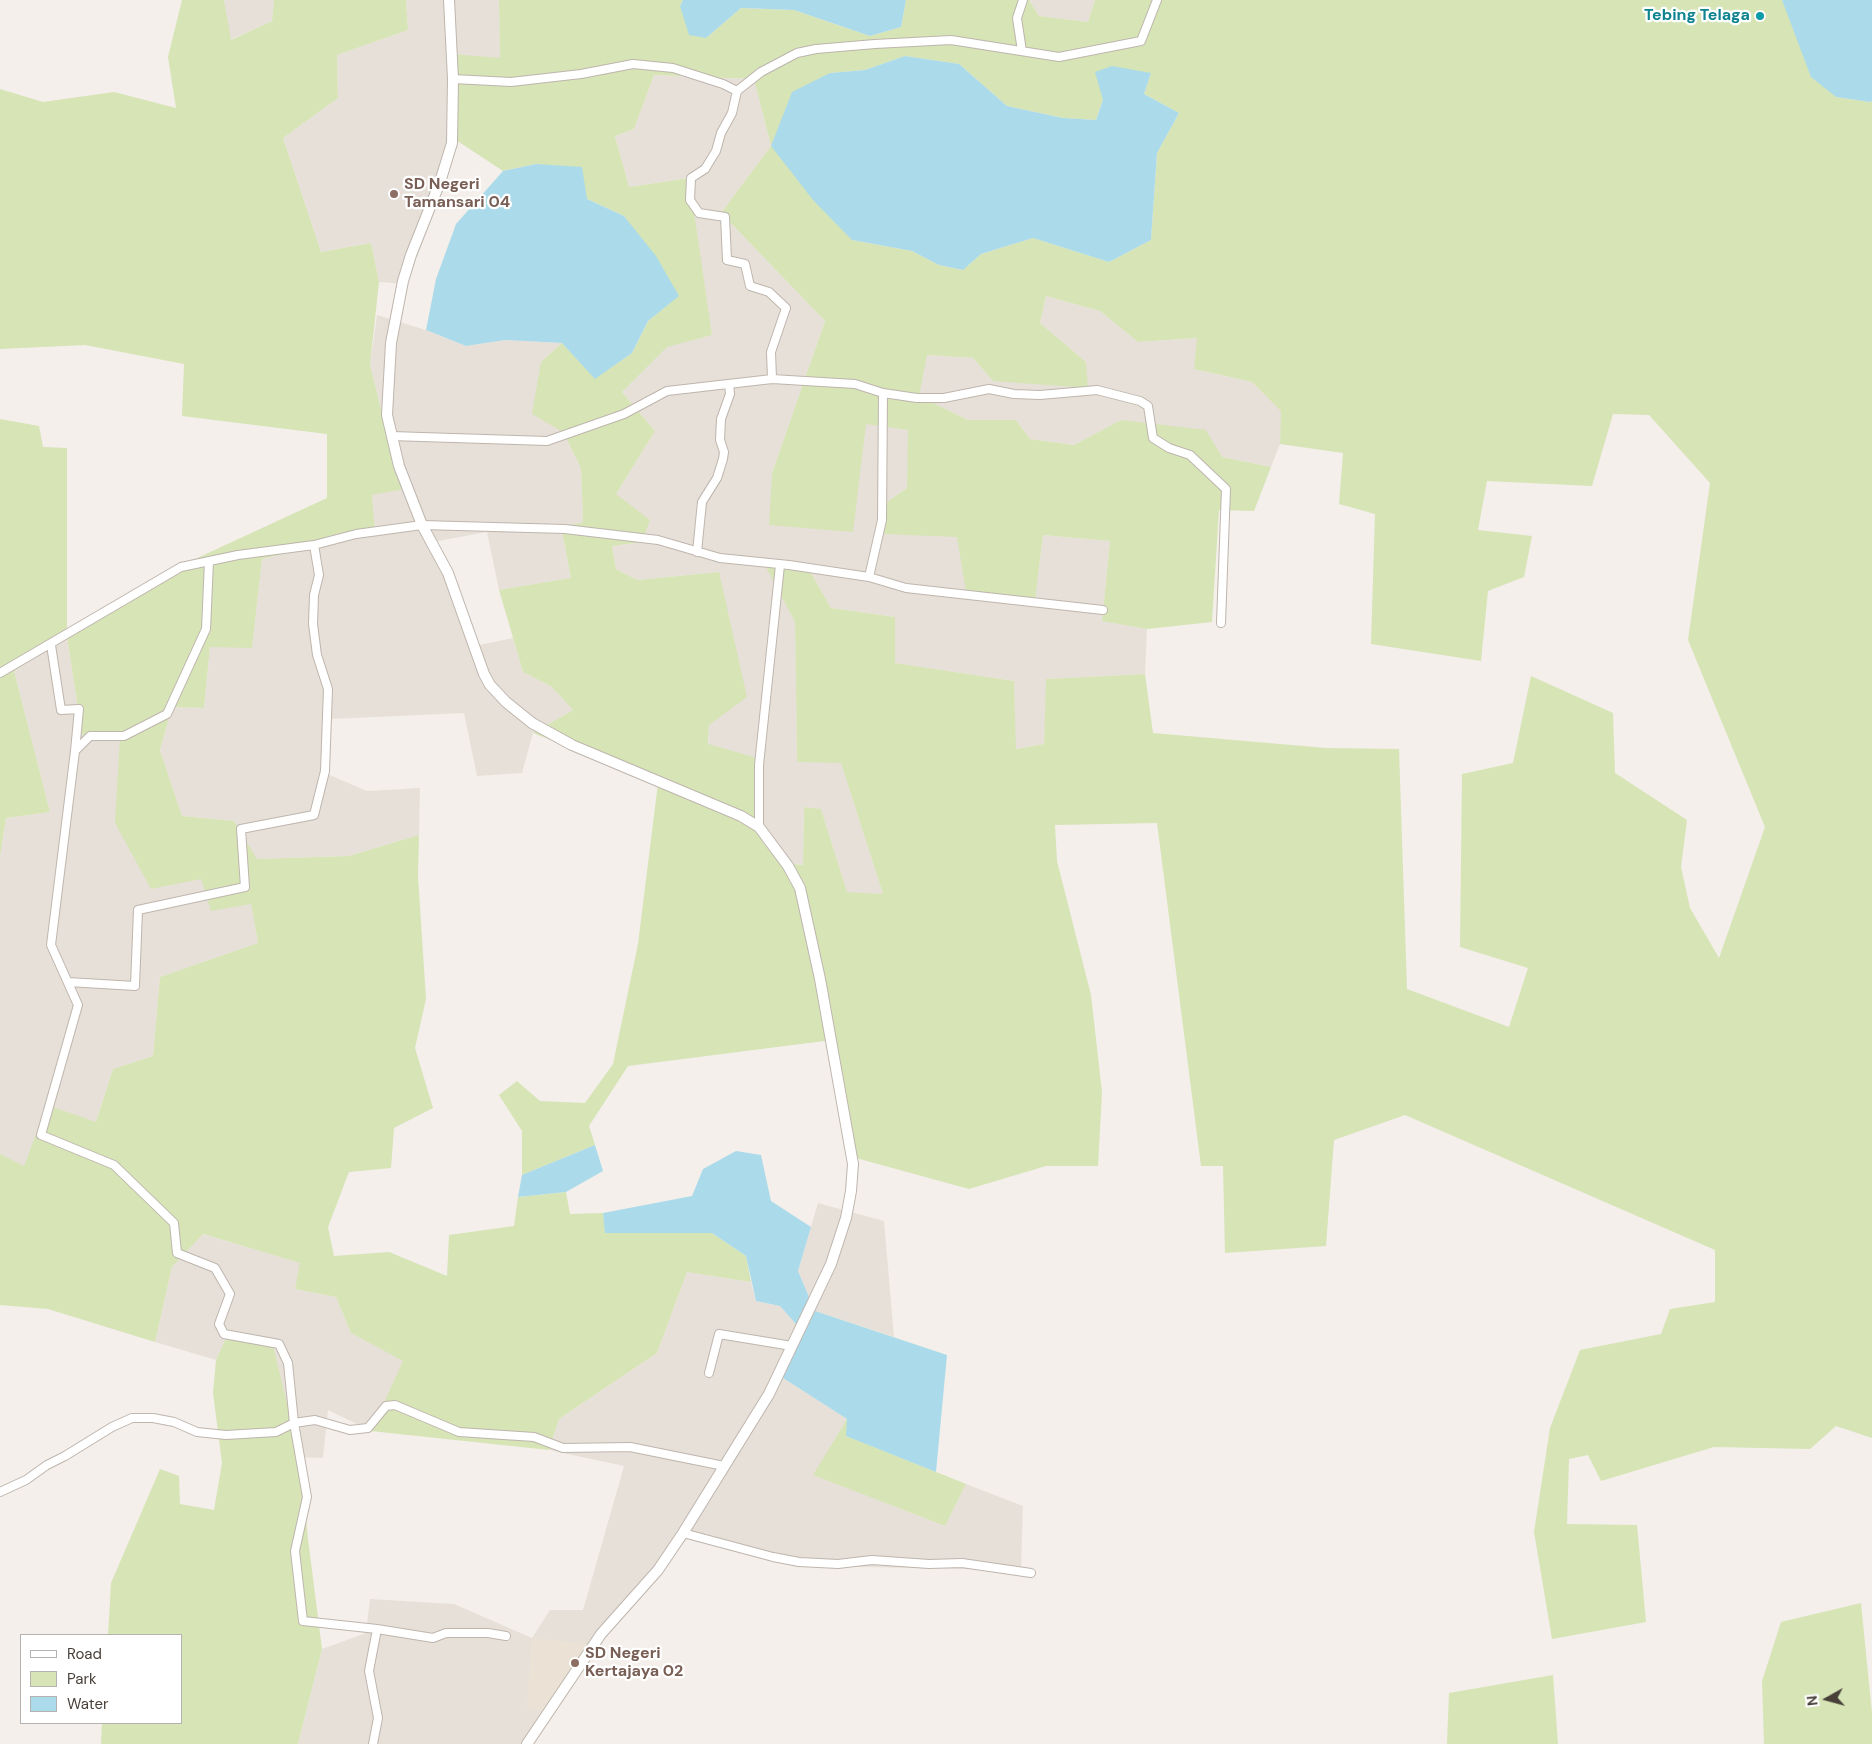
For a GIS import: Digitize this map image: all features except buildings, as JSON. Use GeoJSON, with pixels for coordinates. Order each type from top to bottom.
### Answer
{"type":"FeatureCollection","features":[{"type":"Feature","properties":{"kind":"street"},"geometry":{"type":"LineString","coordinates":[[449,0],[453,79],[452,143],[440,182],[408,264],[390,343],[388,415],[399,466],[422,525],[448,573],[484,674],[490,685],[506,702],[532,724],[572,745],[722,806],[759,827],[788,866],[800,888],[820,979],[853,1164],[846,1218],[831,1264],[769,1394],[658,1570],[601,1634],[527,1744]]}},
{"type":"Feature","properties":{"kind":"street"},"geometry":{"type":"LineString","coordinates":[[1022,51],[1017,18],[1023,0]]}},
{"type":"Feature","properties":{"kind":"street"},"geometry":{"type":"LineString","coordinates":[[772,379],[770,352],[786,308],[769,292],[750,286],[745,264],[728,260],[725,217],[699,213],[690,200],[691,178],[705,169],[716,151],[721,133],[732,112],[737,91],[761,72],[797,53],[816,49],[951,40],[1059,57],[1141,41],[1157,0]]}},
{"type":"Feature","properties":{"kind":"street"},"geometry":{"type":"LineString","coordinates":[[453,79],[511,82],[581,74],[633,64],[673,68],[723,84],[737,91]]}},
{"type":"Feature","properties":{"kind":"street"},"geometry":{"type":"LineString","coordinates":[[392,436],[547,441],[624,414],[667,391],[772,379],[855,384],[883,393],[917,398],[944,398],[989,389],[1014,394],[1040,395],[1097,390],[1140,401],[1148,406],[1153,438],[1169,448],[1190,455],[1226,489],[1222,623]]}},
{"type":"Feature","properties":{"kind":"street"},"geometry":{"type":"LineString","coordinates":[[697,552],[702,502],[717,478],[723,459],[724,452],[720,440],[721,420],[730,394],[729,384]]}},
{"type":"Feature","properties":{"kind":"street"},"geometry":{"type":"LineString","coordinates":[[869,577],[882,520],[883,393]]}},
{"type":"Feature","properties":{"kind":"street"},"geometry":{"type":"LineString","coordinates":[[0,674],[51,645],[155,580],[181,567],[238,555],[314,545],[356,534],[422,525],[565,529],[658,540],[720,558],[780,564],[869,577],[906,588],[1103,610]]}},
{"type":"Feature","properties":{"kind":"street"},"geometry":{"type":"LineString","coordinates":[[68,982],[135,986],[138,910],[245,888],[241,829],[314,815],[325,771],[328,689],[317,655],[313,624],[314,595],[319,575],[314,545]]}},
{"type":"Feature","properties":{"kind":"street"},"geometry":{"type":"LineString","coordinates":[[75,751],[90,736],[124,736],[167,714],[206,629],[209,561]]}},
{"type":"Feature","properties":{"kind":"street"},"geometry":{"type":"LineString","coordinates":[[759,827],[759,765],[780,564]]}},
{"type":"Feature","properties":{"kind":"street"},"geometry":{"type":"LineString","coordinates":[[51,645],[61,710],[79,709],[51,945],[78,1004],[41,1135],[114,1165],[174,1223],[178,1253],[215,1268],[230,1294],[219,1324],[224,1334],[279,1344],[288,1363],[294,1423],[307,1497],[295,1551],[303,1621],[377,1629],[433,1638],[446,1633],[488,1633],[506,1636]]}},
{"type":"Feature","properties":{"kind":"street"},"geometry":{"type":"LineString","coordinates":[[709,1373],[719,1334],[792,1346]]}},
{"type":"Feature","properties":{"kind":"street"},"geometry":{"type":"LineString","coordinates":[[0,1492],[26,1480],[46,1465],[66,1456],[112,1427],[132,1418],[153,1418],[174,1422],[197,1432],[226,1434],[276,1432],[294,1423],[315,1420],[350,1430],[368,1428],[386,1406],[395,1405],[459,1432],[534,1437],[563,1448],[630,1447],[724,1466]]}},
{"type":"Feature","properties":{"kind":"street"},"geometry":{"type":"LineString","coordinates":[[683,1533],[799,1562],[838,1564],[872,1560],[962,1564],[1031,1573]]}},
{"type":"Feature","properties":{"kind":"street"},"geometry":{"type":"LineString","coordinates":[[373,1744],[378,1718],[369,1671],[377,1629]]}},
{"type":"Feature","properties":{"kind":"shaded area"},"geometry":{"type":"Polygon","coordinates":[[[224,0],[274,0],[272,21],[230,40],[224,0]]]}},
{"type":"Feature","properties":{"kind":"shaded area"},"geometry":{"type":"Polygon","coordinates":[[[406,0],[499,0],[500,59],[453,54],[453,138],[404,284],[379,282],[371,243],[321,252],[283,138],[338,98],[337,55],[408,30],[406,0]]]}},
{"type":"Feature","properties":{"kind":"shaded area"},"geometry":{"type":"Polygon","coordinates":[[[1029,0],[1095,0],[1088,22],[1039,16],[1029,0]]]}},
{"type":"Feature","properties":{"kind":"shaded area"},"geometry":{"type":"Polygon","coordinates":[[[654,75],[754,79],[771,146],[721,213],[825,321],[772,473],[866,423],[909,430],[907,488],[887,502],[957,537],[1035,600],[1043,535],[1110,541],[1102,620],[1147,629],[1145,674],[1047,679],[1044,744],[1015,749],[1014,681],[894,663],[895,617],[831,608],[811,573],[767,567],[795,622],[797,762],[841,762],[883,894],[847,893],[821,809],[804,807],[803,865],[780,863],[762,842],[761,759],[708,745],[719,572],[637,580],[616,569],[612,546],[642,542],[616,494],[655,431],[622,392],[667,346],[712,335],[688,178],[629,187],[615,136],[634,129],[654,75]]]}},
{"type":"Feature","properties":{"kind":"shaded area"},"geometry":{"type":"Polygon","coordinates":[[[1046,296],[1100,311],[1138,342],[1198,338],[1194,369],[1252,382],[1282,411],[1280,444],[1271,467],[1222,457],[1121,420],[1074,445],[1030,439],[1016,420],[968,420],[918,396],[926,355],[973,358],[993,381],[1086,362],[1040,323],[1046,296]]]}},
{"type":"Feature","properties":{"kind":"shaded area"},"geometry":{"type":"Polygon","coordinates":[[[377,315],[426,330],[466,346],[505,340],[562,343],[541,362],[563,432],[581,468],[583,522],[561,528],[571,578],[499,590],[487,532],[433,542],[470,647],[513,638],[523,672],[552,687],[573,710],[533,733],[522,773],[477,776],[464,713],[331,719],[325,773],[367,791],[420,788],[419,835],[349,856],[256,859],[234,821],[182,816],[160,750],[172,707],[204,708],[210,647],[252,647],[262,559],[375,533],[372,495],[388,437],[370,365],[377,315]]]}},
{"type":"Feature","properties":{"kind":"shaded area"},"geometry":{"type":"Polygon","coordinates":[[[67,637],[82,735],[120,736],[201,879],[251,904],[258,943],[160,977],[153,1056],[113,1069],[96,1122],[24,1167],[0,1154],[0,857],[6,818],[50,812],[14,671],[67,637]]]}},
{"type":"Feature","properties":{"kind":"shaded area"},"geometry":{"type":"Polygon","coordinates":[[[818,1203],[884,1221],[894,1337],[815,1311],[798,1271],[818,1203]]]}},
{"type":"Feature","properties":{"kind":"shaded area"},"geometry":{"type":"Polygon","coordinates":[[[202,1234],[301,1263],[295,1289],[336,1297],[351,1333],[404,1361],[371,1431],[328,1410],[323,1458],[300,1457],[226,1338],[216,1360],[155,1342],[172,1267],[202,1234]]]}},
{"type":"Feature","properties":{"kind":"shaded area"},"geometry":{"type":"Polygon","coordinates":[[[687,1272],[751,1282],[756,1301],[780,1306],[802,1331],[783,1378],[847,1419],[814,1475],[945,1526],[966,1484],[1023,1506],[1021,1570],[807,1566],[689,1537],[589,1644],[531,1744],[298,1744],[322,1649],[366,1633],[370,1599],[454,1604],[532,1638],[550,1610],[583,1610],[624,1466],[549,1450],[559,1419],[657,1353],[687,1272]]]}},
{"type":"Feature","properties":{"kind":"shaded area"},"geometry":{"type":"Polygon","coordinates":[[[532,1638],[589,1644],[549,1713],[527,1707],[532,1638]]]}},
{"type":"Feature","properties":{"kind":"green space"},"geometry":{"type":"Polygon","coordinates":[[[182,0],[224,0],[231,40],[272,21],[274,0],[406,0],[408,30],[337,55],[338,98],[283,138],[321,252],[371,243],[379,282],[370,365],[388,437],[410,488],[372,495],[375,533],[262,559],[252,648],[210,647],[204,708],[172,707],[160,750],[182,816],[234,821],[257,859],[349,856],[419,835],[418,876],[426,999],[415,1048],[433,1108],[394,1128],[391,1168],[349,1172],[328,1227],[334,1256],[389,1252],[447,1276],[449,1235],[514,1226],[518,1197],[566,1192],[570,1214],[603,1213],[606,1233],[712,1233],[746,1256],[751,1282],[687,1272],[657,1353],[559,1419],[549,1450],[371,1431],[403,1361],[351,1333],[336,1297],[295,1289],[300,1263],[203,1234],[172,1267],[155,1342],[48,1309],[0,1305],[0,1154],[24,1166],[47,1105],[96,1122],[113,1069],[153,1056],[160,977],[258,943],[251,904],[211,911],[201,879],[151,889],[115,823],[120,736],[82,735],[67,637],[14,671],[50,812],[6,818],[0,857],[0,419],[39,426],[43,447],[67,448],[67,636],[180,566],[327,498],[327,434],[182,416],[184,364],[85,345],[0,349],[0,89],[43,102],[114,92],[176,108],[168,57],[182,0]]]}},
{"type":"Feature","properties":{"kind":"green space"},"geometry":{"type":"Polygon","coordinates":[[[499,0],[683,0],[680,6],[706,38],[741,8],[794,10],[870,36],[901,27],[906,0],[1029,0],[1039,16],[1088,22],[1095,0],[1782,0],[1836,97],[1872,101],[1872,1438],[1836,1426],[1810,1449],[1714,1447],[1601,1481],[1588,1455],[1569,1459],[1567,1524],[1637,1525],[1646,1622],[1552,1639],[1534,1532],[1550,1428],[1580,1350],[1661,1334],[1670,1309],[1715,1302],[1715,1250],[1405,1115],[1334,1140],[1326,1246],[1225,1253],[1223,1166],[1201,1166],[1157,823],[1055,825],[1057,861],[1091,995],[1102,1092],[1098,1166],[1046,1166],[969,1189],[856,1158],[832,1040],[628,1066],[589,1126],[595,1145],[522,1175],[522,1131],[499,1095],[517,1081],[540,1101],[585,1103],[613,1064],[638,944],[658,783],[533,733],[573,710],[552,687],[523,672],[499,590],[571,578],[561,527],[583,522],[581,468],[563,432],[532,414],[541,362],[562,343],[595,378],[632,353],[648,321],[678,296],[624,216],[587,199],[536,164],[503,171],[453,138],[453,54],[500,58],[499,0]],[[905,56],[865,70],[830,73],[852,240],[912,251],[939,265],[963,270],[981,254],[1033,238],[1109,262],[1151,240],[1157,153],[1179,113],[1144,94],[1151,73],[1103,100],[1096,120],[1063,118],[1007,106],[959,64],[905,56]],[[654,75],[634,129],[615,136],[629,187],[689,178],[712,335],[667,347],[622,392],[655,431],[616,494],[650,520],[642,542],[612,546],[616,569],[637,580],[719,572],[747,697],[709,725],[708,744],[761,759],[762,842],[780,863],[803,865],[804,807],[821,809],[847,892],[883,894],[841,763],[797,762],[795,622],[766,567],[811,573],[831,608],[895,617],[895,663],[1014,681],[1016,749],[1044,744],[1046,679],[1145,674],[1153,733],[1326,748],[1399,749],[1407,989],[1509,1027],[1528,968],[1460,947],[1462,774],[1513,763],[1531,676],[1613,713],[1615,773],[1687,820],[1681,867],[1690,908],[1719,958],[1765,827],[1688,640],[1710,483],[1649,415],[1613,414],[1592,486],[1487,481],[1478,530],[1532,536],[1524,577],[1488,591],[1481,661],[1371,644],[1375,514],[1339,504],[1343,453],[1280,444],[1281,411],[1252,382],[1194,369],[1197,338],[1138,342],[1100,311],[1046,296],[1040,323],[1086,362],[1088,388],[993,381],[973,358],[927,355],[919,396],[968,420],[1016,420],[1030,439],[1074,445],[1121,420],[1206,430],[1222,457],[1271,467],[1254,511],[1219,510],[1212,622],[1147,629],[1102,621],[1110,541],[1043,535],[1035,601],[966,592],[957,537],[882,534],[887,502],[907,488],[908,430],[866,424],[853,532],[769,525],[772,473],[825,321],[721,213],[771,146],[754,79],[654,75]]]}},
{"type":"Feature","properties":{"kind":"green space"},"geometry":{"type":"Polygon","coordinates":[[[271,1337],[300,1457],[322,1649],[298,1744],[101,1744],[102,1724],[182,1724],[182,1634],[108,1634],[111,1583],[160,1469],[179,1476],[180,1504],[214,1510],[222,1463],[213,1393],[216,1360],[226,1338],[271,1337]]]}},
{"type":"Feature","properties":{"kind":"green space"},"geometry":{"type":"Polygon","coordinates":[[[847,1419],[847,1436],[966,1484],[945,1526],[813,1475],[847,1419]]]}},
{"type":"Feature","properties":{"kind":"green space"},"geometry":{"type":"Polygon","coordinates":[[[1861,1603],[1872,1713],[1872,1744],[1764,1744],[1762,1681],[1781,1622],[1861,1603]]]}},
{"type":"Feature","properties":{"kind":"green space"},"geometry":{"type":"Polygon","coordinates":[[[1553,1675],[1558,1744],[1447,1744],[1449,1693],[1553,1675]]]}},
{"type":"Feature","properties":{"kind":"water"},"geometry":{"type":"Polygon","coordinates":[[[683,0],[906,0],[901,27],[870,36],[794,10],[741,8],[706,38],[689,35],[680,6],[683,0]]]}},
{"type":"Feature","properties":{"kind":"water"},"geometry":{"type":"Polygon","coordinates":[[[1782,0],[1872,0],[1872,101],[1836,97],[1811,77],[1782,0]]]}},
{"type":"Feature","properties":{"kind":"water"},"geometry":{"type":"Polygon","coordinates":[[[905,56],[959,64],[1007,106],[1063,118],[1096,120],[1103,100],[1095,72],[1112,66],[1151,73],[1144,94],[1179,113],[1157,153],[1151,240],[1109,262],[1033,238],[981,254],[963,270],[939,265],[912,251],[852,240],[813,200],[771,146],[792,92],[830,73],[865,70],[905,56]]]}},
{"type":"Feature","properties":{"kind":"water"},"geometry":{"type":"Polygon","coordinates":[[[536,164],[582,167],[587,199],[624,216],[656,256],[679,296],[648,321],[632,353],[595,379],[562,343],[505,340],[466,346],[426,330],[436,279],[456,224],[503,171],[536,164]]]}},
{"type":"Feature","properties":{"kind":"water"},"geometry":{"type":"Polygon","coordinates":[[[595,1145],[603,1171],[566,1192],[518,1197],[522,1175],[595,1145]]]}},
{"type":"Feature","properties":{"kind":"water"},"geometry":{"type":"Polygon","coordinates":[[[736,1151],[761,1155],[771,1201],[811,1227],[798,1271],[815,1311],[947,1355],[936,1472],[846,1436],[847,1419],[783,1378],[802,1331],[780,1306],[756,1301],[746,1256],[712,1233],[605,1233],[603,1213],[692,1196],[703,1169],[736,1151]]]}},
{"type":"Feature","properties":{"kind":"place","name":"Tebing Telaga"},"geometry":{"type":"Point","coordinates":[1760,16]}},
{"type":"Feature","properties":{"kind":"place","name":"SD Negeri Tamansari 04"},"geometry":{"type":"Point","coordinates":[394,194]}},
{"type":"Feature","properties":{"kind":"place","name":"SD Negeri Kertajaya 02"},"geometry":{"type":"Point","coordinates":[575,1663]}}]}
